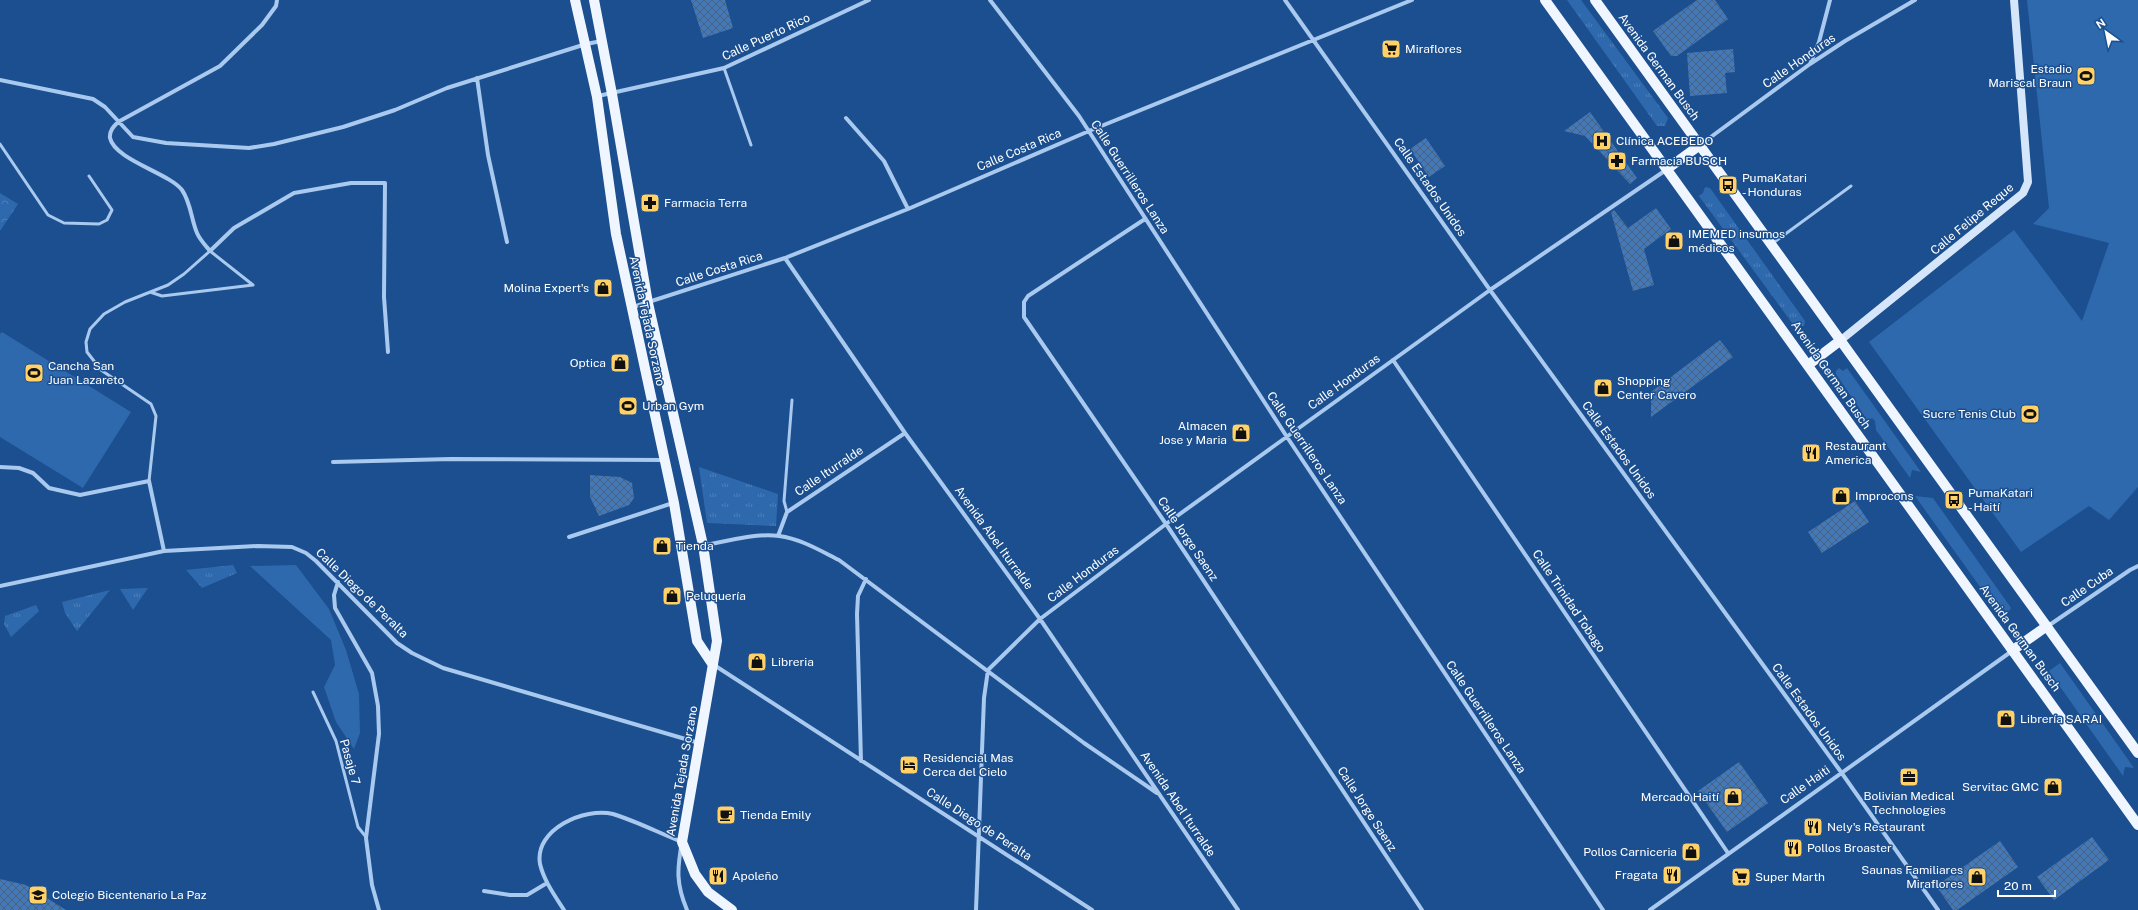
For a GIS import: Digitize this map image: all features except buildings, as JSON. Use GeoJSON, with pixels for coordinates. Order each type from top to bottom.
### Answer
{"type":"FeatureCollection","features":[{"type":"Feature","properties":{"kind":"main road","name":"Avenida Tejada Sorzano"},"geometry":{"type":"LineString","coordinates":[[575,0],[597,96],[616,234],[674,503],[697,641],[713,665]]}},
{"type":"Feature","properties":{"kind":"main road","name":"Avenida Tejada Sorzano"},"geometry":{"type":"LineString","coordinates":[[594,0],[612,94],[648,303],[703,545],[717,641],[682,842],[695,874],[708,892],[732,910]]}},
{"type":"Feature","properties":{"kind":"main road","name":"Avenida German Busch"},"geometry":{"type":"LineString","coordinates":[[1545,0],[2138,825]]}},
{"type":"Feature","properties":{"kind":"main road","name":"Avenida German Busch"},"geometry":{"type":"LineString","coordinates":[[1595,0],[2138,753]]}},
{"type":"Feature","properties":{"kind":"main road","name":"Calle Felipe Reque"},"geometry":{"type":"LineString","coordinates":[[1841,340],[2023,193],[2028,182],[2014,0]]}},
{"type":"Feature","properties":{"kind":"main road"},"geometry":{"type":"LineString","coordinates":[[1667,169],[1700,145]]}},
{"type":"Feature","properties":{"kind":"main road"},"geometry":{"type":"LineString","coordinates":[[1808,365],[1841,340]]}},
{"type":"Feature","properties":{"kind":"main road"},"geometry":{"type":"LineString","coordinates":[[2013,650],[2047,626]]}},
{"type":"Feature","properties":{"kind":"street"},"geometry":{"type":"LineString","coordinates":[[277,0],[276,6],[262,25],[220,66],[118,122],[111,129],[110,138],[126,156],[180,188],[190,208],[197,234],[210,251],[234,228],[294,193],[351,183],[385,183],[384,297],[388,352]]}},
{"type":"Feature","properties":{"kind":"street","name":"Calle Puerto Rico"},"geometry":{"type":"LineString","coordinates":[[597,96],[612,94],[724,68],[869,0]]}},
{"type":"Feature","properties":{"kind":"street","name":"Calle Guerrilleros Lanza"},"geometry":{"type":"LineString","coordinates":[[990,0],[1079,116],[1287,436],[1603,910]]}},
{"type":"Feature","properties":{"kind":"street","name":"Calle Estados Unidos"},"geometry":{"type":"LineString","coordinates":[[1285,0],[1490,290],[1841,772],[1938,910]]}},
{"type":"Feature","properties":{"kind":"street","name":"Calle Costa Rica"},"geometry":{"type":"LineString","coordinates":[[631,308],[785,258],[908,209],[1089,131],[1412,0]]}},
{"type":"Feature","properties":{"kind":"street"},"geometry":{"type":"LineString","coordinates":[[1810,64],[1819,42],[1830,0]]}},
{"type":"Feature","properties":{"kind":"street","name":"Calle Honduras"},"geometry":{"type":"LineString","coordinates":[[1700,145],[1810,64],[1844,41],[1915,0]]}},
{"type":"Feature","properties":{"kind":"street"},"geometry":{"type":"LineString","coordinates":[[0,80],[93,100],[105,107],[133,137],[166,143],[249,148],[274,144],[343,127],[395,110],[447,88],[477,78],[586,44],[602,41]]}},
{"type":"Feature","properties":{"kind":"street"},"geometry":{"type":"LineString","coordinates":[[477,78],[488,155],[507,242]]}},
{"type":"Feature","properties":{"kind":"street"},"geometry":{"type":"LineString","coordinates":[[846,118],[884,161],[908,209]]}},
{"type":"Feature","properties":{"kind":"street","name":"Calle Honduras"},"geometry":{"type":"LineString","coordinates":[[988,670],[1040,619],[1166,524],[1490,290],[1667,169]]}},
{"type":"Feature","properties":{"kind":"street","name":"Calle Jorge Saenz"},"geometry":{"type":"LineString","coordinates":[[1145,219],[1028,296],[1024,302],[1022,310],[1028,326],[1166,524],[1422,910]]}},
{"type":"Feature","properties":{"kind":"street","name":"Avenida Abel Iturralde"},"geometry":{"type":"LineString","coordinates":[[785,258],[905,433],[1040,619],[1238,910]]}},
{"type":"Feature","properties":{"kind":"street","name":"Calle Trinidad Tobago"},"geometry":{"type":"LineString","coordinates":[[1393,360],[1728,853]]}},
{"type":"Feature","properties":{"kind":"street","name":"Calle Iturralde"},"geometry":{"type":"LineString","coordinates":[[786,512],[905,433]]}},
{"type":"Feature","properties":{"kind":"street"},"geometry":{"type":"LineString","coordinates":[[333,462],[451,459],[664,460]]}},
{"type":"Feature","properties":{"kind":"street"},"geometry":{"type":"LineString","coordinates":[[0,467],[19,468],[33,473],[49,488],[80,495],[149,481],[164,551]]}},
{"type":"Feature","properties":{"kind":"street"},"geometry":{"type":"LineString","coordinates":[[569,537],[674,503]]}},
{"type":"Feature","properties":{"kind":"street"},"geometry":{"type":"LineString","coordinates":[[778,536],[786,512]]}},
{"type":"Feature","properties":{"kind":"street"},"geometry":{"type":"LineString","coordinates":[[681,549],[762,536],[778,536],[804,542],[839,560],[866,578],[1084,743],[1160,795]]}},
{"type":"Feature","properties":{"kind":"street","name":"Calle Diego de Peralta"},"geometry":{"type":"LineString","coordinates":[[0,586],[164,551],[258,546],[292,547],[306,553],[338,582],[380,628],[397,643],[412,653],[443,668],[699,743]]}},
{"type":"Feature","properties":{"kind":"street","name":"Calle Cuba"},"geometry":{"type":"LineString","coordinates":[[2047,626],[2138,566]]}},
{"type":"Feature","properties":{"kind":"street"},"geometry":{"type":"LineString","coordinates":[[861,761],[857,614],[858,596],[866,578]]}},
{"type":"Feature","properties":{"kind":"street"},"geometry":{"type":"LineString","coordinates":[[338,582],[334,595],[336,608],[372,673],[378,706],[379,734],[366,838],[369,864],[379,910]]}},
{"type":"Feature","properties":{"kind":"street","name":"Calle Haiti"},"geometry":{"type":"LineString","coordinates":[[1650,910],[2013,650]]}},
{"type":"Feature","properties":{"kind":"street","name":"Calle Diego de Peralta"},"geometry":{"type":"LineString","coordinates":[[713,665],[1092,910]]}},
{"type":"Feature","properties":{"kind":"street"},"geometry":{"type":"LineString","coordinates":[[976,910],[984,698],[988,670]]}},
{"type":"Feature","properties":{"kind":"street"},"geometry":{"type":"LineString","coordinates":[[564,910],[547,883],[540,863],[543,848],[549,834],[566,821],[583,814],[612,814],[682,842],[677,869],[680,894],[687,910]]}},
{"type":"Feature","properties":{"kind":"street"},"geometry":{"type":"LineString","coordinates":[[484,890],[510,895],[527,895],[547,883]]}},
{"type":"Feature","properties":{"kind":"lane"},"geometry":{"type":"LineString","coordinates":[[724,68],[751,145]]}},
{"type":"Feature","properties":{"kind":"lane"},"geometry":{"type":"LineString","coordinates":[[0,144],[48,215],[64,223],[99,224],[107,220],[112,210],[89,176]]}},
{"type":"Feature","properties":{"kind":"lane"},"geometry":{"type":"LineString","coordinates":[[1772,244],[1852,186]]}},
{"type":"Feature","properties":{"kind":"lane"},"geometry":{"type":"LineString","coordinates":[[149,292],[162,296],[253,285],[210,251],[184,274],[168,285],[149,292],[104,314],[90,329],[86,342],[87,352],[101,370],[151,404],[156,416],[149,481]]}},
{"type":"Feature","properties":{"kind":"lane"},"geometry":{"type":"LineString","coordinates":[[786,512],[784,501],[792,400]]}},
{"type":"Feature","properties":{"kind":"lane","name":"Pasaje 7"},"geometry":{"type":"LineString","coordinates":[[312,692],[336,741],[358,827],[366,838]]}},
{"type":"Feature","properties":{"kind":"green space"},"geometry":{"type":"Polygon","coordinates":[[[1567,0],[1581,0],[1668,118],[1665,126],[1657,126],[1567,0]]]}},
{"type":"Feature","properties":{"kind":"green space","name":"Sucre Tenis Club"},"geometry":{"type":"Polygon","coordinates":[[[2027,0],[2138,0],[2138,487],[2109,520],[2089,506],[2021,552],[1869,342],[2014,230],[2082,321],[2109,243],[2033,224],[2049,208],[2027,0]]]}},
{"type":"Feature","properties":{"kind":"green space"},"geometry":{"type":"Polygon","coordinates":[[[1705,187],[1710,188],[1805,321],[1804,326],[1798,325],[1795,327],[1699,196],[1703,193],[1705,187]]]}},
{"type":"Feature","properties":{"kind":"green space"},"geometry":{"type":"Polygon","coordinates":[[[0,193],[18,204],[0,231],[0,193]]]}},
{"type":"Feature","properties":{"kind":"green space","name":"Cancha San Juan Lazareto"},"geometry":{"type":"Polygon","coordinates":[[[2,332],[131,412],[83,488],[0,437],[0,334],[2,332]]]}},
{"type":"Feature","properties":{"kind":"green space"},"geometry":{"type":"Polygon","coordinates":[[[1839,368],[1843,371],[1847,368],[1921,472],[1912,470],[1910,478],[1876,430],[1875,421],[1872,418],[1868,421],[1836,374],[1836,371],[1839,368]]]}},
{"type":"Feature","properties":{"kind":"green space"},"geometry":{"type":"Polygon","coordinates":[[[699,467],[778,494],[776,526],[707,523],[699,467]]]}},
{"type":"Feature","properties":{"kind":"green space"},"geometry":{"type":"Polygon","coordinates":[[[1915,496],[1933,498],[2009,605],[2011,608],[2009,611],[2003,609],[1998,612],[1915,496]]]}},
{"type":"Feature","properties":{"kind":"green space"},"geometry":{"type":"Polygon","coordinates":[[[233,565],[237,573],[202,588],[186,570],[233,565]]]}},
{"type":"Feature","properties":{"kind":"green space"},"geometry":{"type":"Polygon","coordinates":[[[296,565],[329,609],[346,650],[359,694],[360,733],[354,749],[336,722],[324,687],[335,665],[331,640],[250,566],[296,565]]]}},
{"type":"Feature","properties":{"kind":"green space"},"geometry":{"type":"Polygon","coordinates":[[[148,588],[133,610],[120,589],[148,588]]]}},
{"type":"Feature","properties":{"kind":"green space"},"geometry":{"type":"Polygon","coordinates":[[[110,590],[77,631],[65,613],[62,602],[110,590]]]}},
{"type":"Feature","properties":{"kind":"green space"},"geometry":{"type":"Polygon","coordinates":[[[36,605],[39,611],[11,637],[4,624],[5,616],[36,605]]]}},
{"type":"Feature","properties":{"kind":"green space"},"geometry":{"type":"Polygon","coordinates":[[[2060,663],[2134,768],[2125,767],[2123,776],[2049,671],[2060,663]]]}},
{"type":"Feature","properties":{"kind":"place","name":"Miraflores"},"geometry":{"type":"Point","coordinates":[1391,49]}},
{"type":"Feature","properties":{"kind":"place","name":"Estadio Mariscal Braun"},"geometry":{"type":"Point","coordinates":[2086,76]}},
{"type":"Feature","properties":{"kind":"place","name":"Clínica ACEBEDO"},"geometry":{"type":"Point","coordinates":[1602,141]}},
{"type":"Feature","properties":{"kind":"place","name":"Farmacia BUSCH"},"geometry":{"type":"Point","coordinates":[1617,161]}},
{"type":"Feature","properties":{"kind":"place","name":"PumaKatari - Honduras"},"geometry":{"type":"Point","coordinates":[1728,185]}},
{"type":"Feature","properties":{"kind":"place","name":"Farmacia Terra"},"geometry":{"type":"Point","coordinates":[650,203]}},
{"type":"Feature","properties":{"kind":"place","name":"IMEMED insumos médicos"},"geometry":{"type":"Point","coordinates":[1674,241]}},
{"type":"Feature","properties":{"kind":"place","name":"Molina Expert's"},"geometry":{"type":"Point","coordinates":[603,288]}},
{"type":"Feature","properties":{"kind":"place","name":"Optica"},"geometry":{"type":"Point","coordinates":[620,363]}},
{"type":"Feature","properties":{"kind":"place","name":"Cancha San Juan Lazareto"},"geometry":{"type":"Point","coordinates":[34,373]}},
{"type":"Feature","properties":{"kind":"place","name":"Shopping Center Cavero"},"geometry":{"type":"Point","coordinates":[1603,388]}},
{"type":"Feature","properties":{"kind":"place","name":"Urban Gym"},"geometry":{"type":"Point","coordinates":[628,406]}},
{"type":"Feature","properties":{"kind":"place","name":"Sucre Tenis Club"},"geometry":{"type":"Point","coordinates":[2030,414]}},
{"type":"Feature","properties":{"kind":"place","name":"Almacen Jose y Maria"},"geometry":{"type":"Point","coordinates":[1241,433]}},
{"type":"Feature","properties":{"kind":"place","name":"Restaurant America"},"geometry":{"type":"Point","coordinates":[1811,453]}},
{"type":"Feature","properties":{"kind":"place","name":"Improcons"},"geometry":{"type":"Point","coordinates":[1841,496]}},
{"type":"Feature","properties":{"kind":"place","name":"PumaKatari - Haití"},"geometry":{"type":"Point","coordinates":[1954,500]}},
{"type":"Feature","properties":{"kind":"place","name":"Tienda"},"geometry":{"type":"Point","coordinates":[662,546]}},
{"type":"Feature","properties":{"kind":"place","name":"Peluquería"},"geometry":{"type":"Point","coordinates":[672,596]}},
{"type":"Feature","properties":{"kind":"place","name":"Libreria"},"geometry":{"type":"Point","coordinates":[757,662]}},
{"type":"Feature","properties":{"kind":"place","name":"Librería SARAI"},"geometry":{"type":"Point","coordinates":[2006,719]}},
{"type":"Feature","properties":{"kind":"place","name":"Residencial Mas Cerca del Cielo"},"geometry":{"type":"Point","coordinates":[909,765]}},
{"type":"Feature","properties":{"kind":"place","name":"Bolivian Medical Technologies"},"geometry":{"type":"Point","coordinates":[1909,777]}},
{"type":"Feature","properties":{"kind":"place","name":"Servitac GMC"},"geometry":{"type":"Point","coordinates":[2053,787]}},
{"type":"Feature","properties":{"kind":"place","name":"Mercado Haití"},"geometry":{"type":"Point","coordinates":[1733,797]}},
{"type":"Feature","properties":{"kind":"place","name":"Tienda Emily"},"geometry":{"type":"Point","coordinates":[726,815]}},
{"type":"Feature","properties":{"kind":"place","name":"Nely's Restaurant"},"geometry":{"type":"Point","coordinates":[1813,827]}},
{"type":"Feature","properties":{"kind":"place","name":"Pollos Broaster"},"geometry":{"type":"Point","coordinates":[1793,848]}},
{"type":"Feature","properties":{"kind":"place","name":"Pollos Carniceria"},"geometry":{"type":"Point","coordinates":[1691,852]}},
{"type":"Feature","properties":{"kind":"place","name":"Fragata"},"geometry":{"type":"Point","coordinates":[1672,875]}},
{"type":"Feature","properties":{"kind":"place","name":"Apoleño"},"geometry":{"type":"Point","coordinates":[718,876]}},
{"type":"Feature","properties":{"kind":"place","name":"Super Marth"},"geometry":{"type":"Point","coordinates":[1741,877]}},
{"type":"Feature","properties":{"kind":"place","name":"Saunas Familiares Miraflores"},"geometry":{"type":"Point","coordinates":[1977,877]}},
{"type":"Feature","properties":{"kind":"place","name":"Colegio Bicentenario La Paz"},"geometry":{"type":"Point","coordinates":[38,895]}}]}
